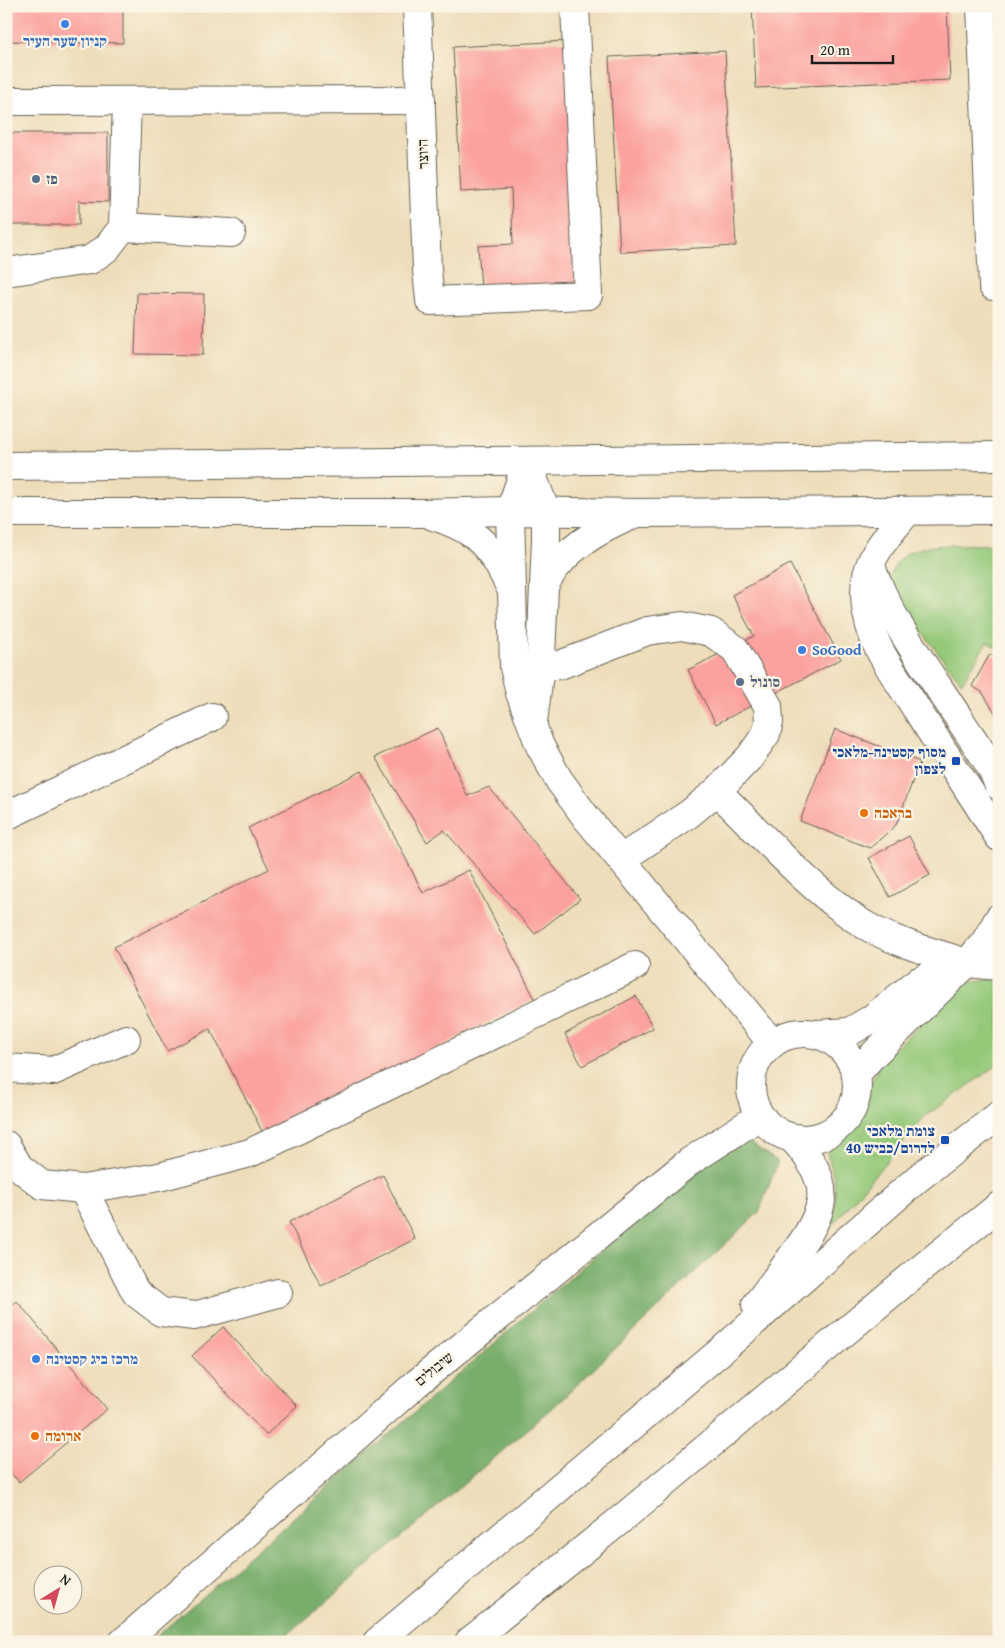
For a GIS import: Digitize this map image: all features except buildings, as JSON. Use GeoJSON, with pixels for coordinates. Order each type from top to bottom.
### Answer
{"type":"FeatureCollection","features":[{"type":"Feature","properties":{"kind":"main road","name":"היוצר"},"geometry":{"type":"LineString","coordinates":[[417,6],[427,270],[430,301],[588,295],[575,6]]}},
{"type":"Feature","properties":{"kind":"main road"},"geometry":{"type":"LineString","coordinates":[[981,6],[996,286]]}},
{"type":"Feature","properties":{"kind":"main road"},"geometry":{"type":"LineString","coordinates":[[6,101],[421,100]]}},
{"type":"Feature","properties":{"kind":"main road"},"geometry":{"type":"LineString","coordinates":[[6,272],[90,260],[107,248],[123,227],[127,101]]}},
{"type":"Feature","properties":{"kind":"main road"},"geometry":{"type":"LineString","coordinates":[[123,227],[230,233]]}},
{"type":"Feature","properties":{"kind":"main road"},"geometry":{"type":"LineString","coordinates":[[8,465],[527,462],[999,456]]}},
{"type":"Feature","properties":{"kind":"main road"},"geometry":{"type":"LineString","coordinates":[[527,462],[510,511],[514,667],[520,693],[540,746],[559,780],[584,816],[772,1043]]}},
{"type":"Feature","properties":{"kind":"main road"},"geometry":{"type":"LineString","coordinates":[[527,462],[546,512],[541,658],[532,726]]}},
{"type":"Feature","properties":{"kind":"main road"},"geometry":{"type":"LineString","coordinates":[[6,512],[907,512],[999,510]]}},
{"type":"Feature","properties":{"kind":"main road"},"geometry":{"type":"LineString","coordinates":[[419,512],[452,522],[474,534],[487,545],[498,562],[512,591]]}},
{"type":"Feature","properties":{"kind":"main road"},"geometry":{"type":"LineString","coordinates":[[544,586],[556,566],[574,549],[615,522],[638,512]]}},
{"type":"Feature","properties":{"kind":"main road"},"geometry":{"type":"LineString","coordinates":[[907,512],[879,546],[867,576],[866,606],[875,640],[891,669],[999,837]]}},
{"type":"Feature","properties":{"kind":"main road"},"geometry":{"type":"LineString","coordinates":[[871,564],[885,600],[898,623],[986,759],[999,786]]}},
{"type":"Feature","properties":{"kind":"main road"},"geometry":{"type":"LineString","coordinates":[[541,658],[548,663],[560,665],[648,631],[682,626],[711,632],[735,649],[768,706],[769,722],[766,734],[750,757],[717,791],[689,814],[621,860]]}},
{"type":"Feature","properties":{"kind":"main road"},"geometry":{"type":"LineString","coordinates":[[11,815],[212,716]]}},
{"type":"Feature","properties":{"kind":"main road"},"geometry":{"type":"LineString","coordinates":[[717,791],[809,881],[855,919],[894,939],[967,963],[999,966]]}},
{"type":"Feature","properties":{"kind":"main road"},"geometry":{"type":"LineString","coordinates":[[856,1074],[967,963],[985,942],[999,918]]}},
{"type":"Feature","properties":{"kind":"main road"},"geometry":{"type":"LineString","coordinates":[[817,1034],[831,1040],[843,1050],[851,1062],[856,1074],[857,1088],[855,1101],[849,1114],[830,1133],[817,1138],[792,1138],[771,1128],[760,1116],[753,1102],[750,1086],[753,1069],[761,1055],[772,1043],[786,1036],[801,1033],[849,1032],[870,1020],[919,981],[944,969],[967,963]]}},
{"type":"Feature","properties":{"kind":"main road"},"geometry":{"type":"LineString","coordinates":[[6,1145],[20,1167],[42,1184],[83,1189],[159,1177],[250,1153],[635,966]]}},
{"type":"Feature","properties":{"kind":"main road"},"geometry":{"type":"LineString","coordinates":[[6,1068],[53,1071],[126,1039]]}},
{"type":"Feature","properties":{"kind":"main road"},"geometry":{"type":"LineString","coordinates":[[377,1642],[722,1350],[917,1179],[999,1115]]}},
{"type":"Feature","properties":{"kind":"main road","name":"שיבולים"},"geometry":{"type":"LineString","coordinates":[[123,1642],[417,1383],[689,1162],[760,1116]]}},
{"type":"Feature","properties":{"kind":"main road"},"geometry":{"type":"LineString","coordinates":[[722,1350],[806,1238],[818,1218],[822,1199],[821,1183],[806,1152],[792,1138]]}},
{"type":"Feature","properties":{"kind":"main road"},"geometry":{"type":"LineString","coordinates":[[83,1189],[136,1293],[161,1312],[194,1316],[278,1293]]}},
{"type":"Feature","properties":{"kind":"main road"},"geometry":{"type":"LineString","coordinates":[[469,1642],[620,1522],[912,1276],[999,1206]]}},
{"type":"Feature","properties":{"kind":"green space"},"geometry":{"type":"Polygon","coordinates":[[[950,545],[999,545],[999,649],[987,642],[962,683],[895,598],[890,576],[901,559],[914,550],[950,545]]]}},
{"type":"Feature","properties":{"kind":"green space"},"geometry":{"type":"Polygon","coordinates":[[[999,979],[999,1064],[924,1117],[832,1225],[835,1189],[827,1153],[846,1113],[870,1086],[881,1062],[966,981],[999,979]]]}},
{"type":"Feature","properties":{"kind":"green space"},"geometry":{"type":"Polygon","coordinates":[[[749,1142],[778,1162],[759,1212],[556,1405],[279,1642],[150,1642],[641,1216],[706,1157],[749,1142]]]}},
{"type":"Feature","properties":{"kind":"place","name":"קניון שער העיר"},"geometry":{"type":"Point","coordinates":[65,24]}},
{"type":"Feature","properties":{"kind":"place","name":"פז"},"geometry":{"type":"Point","coordinates":[36,179]}},
{"type":"Feature","properties":{"kind":"place","name":"SoGood"},"geometry":{"type":"Point","coordinates":[802,650]}},
{"type":"Feature","properties":{"kind":"place","name":"סונול"},"geometry":{"type":"Point","coordinates":[740,682]}},
{"type":"Feature","properties":{"kind":"place","name":"מסוף קסטינה-מלאכי לצפון"},"geometry":{"type":"Point","coordinates":[956,761]}},
{"type":"Feature","properties":{"kind":"place","name":"בראכה"},"geometry":{"type":"Point","coordinates":[864,813]}},
{"type":"Feature","properties":{"kind":"place","name":"צומת מלאכי לדרום/כביש 40"},"geometry":{"type":"Point","coordinates":[945,1140]}},
{"type":"Feature","properties":{"kind":"place","name":"מרכז ביג קסטינה"},"geometry":{"type":"Point","coordinates":[36,1359]}},
{"type":"Feature","properties":{"kind":"place","name":"ארומה"},"geometry":{"type":"Point","coordinates":[35,1436]}}]}
